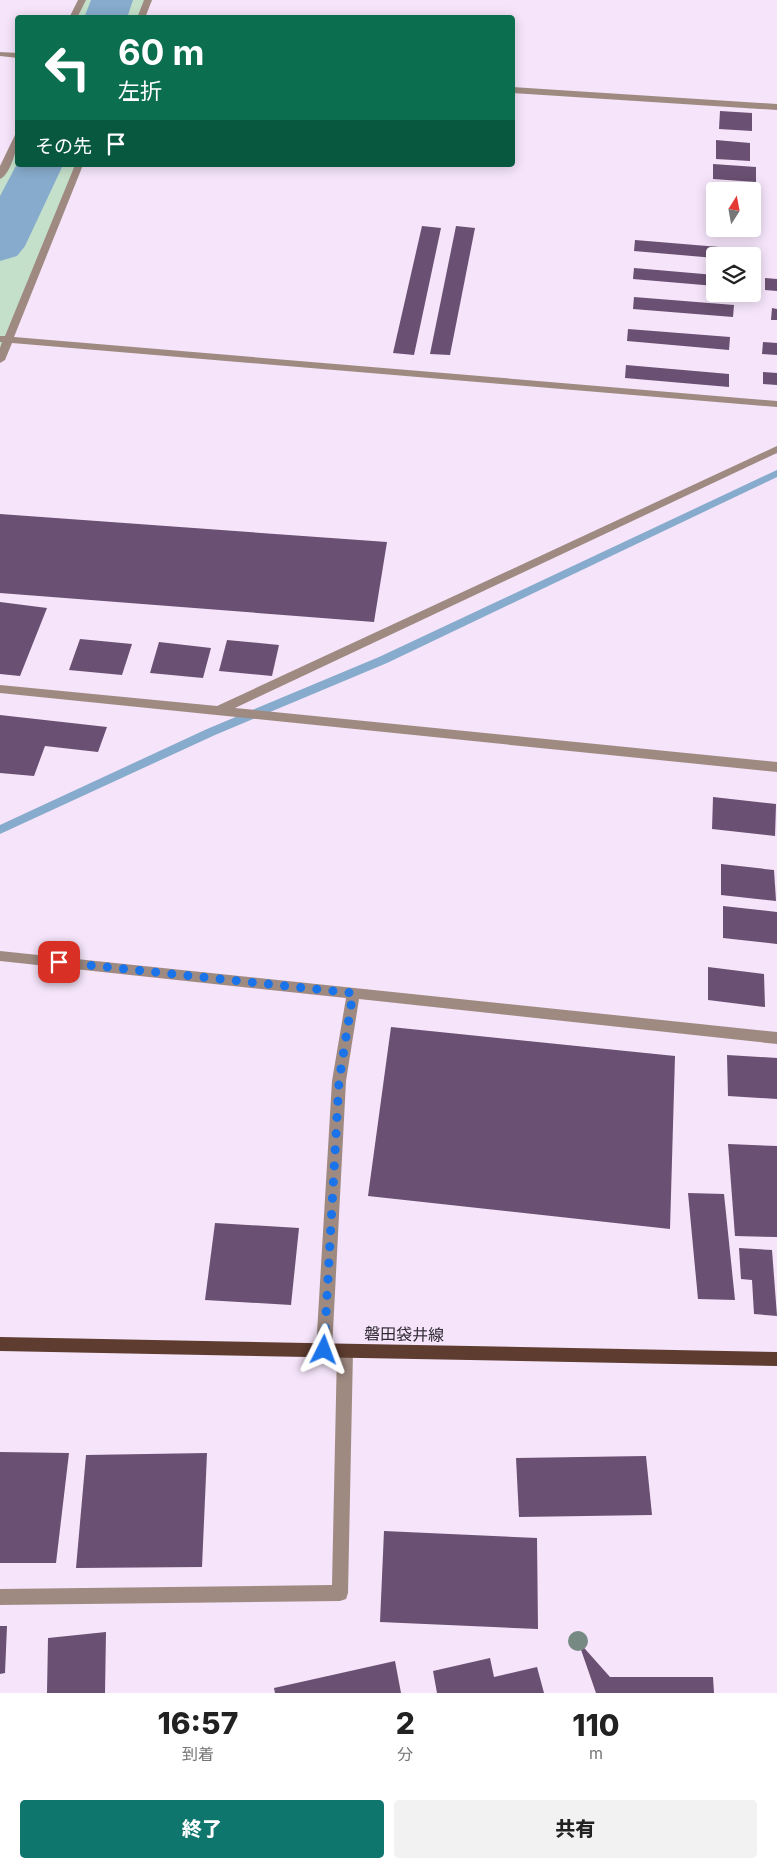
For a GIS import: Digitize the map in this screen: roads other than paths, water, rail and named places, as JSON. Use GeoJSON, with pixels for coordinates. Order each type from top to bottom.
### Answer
{"type":"FeatureCollection","features":[{"type":"Feature","properties":{"kind":"main road","name":"磐田袋井線"},"geometry":{"type":"LineString","coordinates":[[0,1344],[777,1359]]}},
{"type":"Feature","properties":{"kind":"street"},"geometry":{"type":"LineString","coordinates":[[74,15],[82,0]]}},
{"type":"Feature","properties":{"kind":"street"},"geometry":{"type":"LineString","coordinates":[[142,15],[148,0]]}},
{"type":"Feature","properties":{"kind":"street"},"geometry":{"type":"LineString","coordinates":[[0,54],[15,56]]}},
{"type":"Feature","properties":{"kind":"street"},"geometry":{"type":"LineString","coordinates":[[515,90],[777,107]]}},
{"type":"Feature","properties":{"kind":"street"},"geometry":{"type":"LineString","coordinates":[[0,176],[15,143]]}},
{"type":"Feature","properties":{"kind":"street"},"geometry":{"type":"LineString","coordinates":[[0,360],[4,340],[78,167]]}},
{"type":"Feature","properties":{"kind":"street"},"geometry":{"type":"LineString","coordinates":[[4,340],[777,404]]}},
{"type":"Feature","properties":{"kind":"street"},"geometry":{"type":"LineString","coordinates":[[218,711],[777,449]]}},
{"type":"Feature","properties":{"kind":"street"},"geometry":{"type":"LineString","coordinates":[[0,689],[777,767]]}},
{"type":"Feature","properties":{"kind":"street"},"geometry":{"type":"LineString","coordinates":[[0,956],[777,1038]]}},
{"type":"Feature","properties":{"kind":"street"},"geometry":{"type":"LineString","coordinates":[[324,1350],[339,1081],[353,993]]}},
{"type":"Feature","properties":{"kind":"street"},"geometry":{"type":"LineString","coordinates":[[0,1597],[340,1593],[345,1351]]}},
{"type":"Feature","properties":{"kind":"waterway"},"geometry":{"type":"LineString","coordinates":[[106,15],[112,0]]}},
{"type":"Feature","properties":{"kind":"waterway"},"geometry":{"type":"LineString","coordinates":[[0,246],[38,167]]}},
{"type":"Feature","properties":{"kind":"waterway"},"geometry":{"type":"LineString","coordinates":[[0,830],[211,732],[383,660],[777,473]]}}]}
